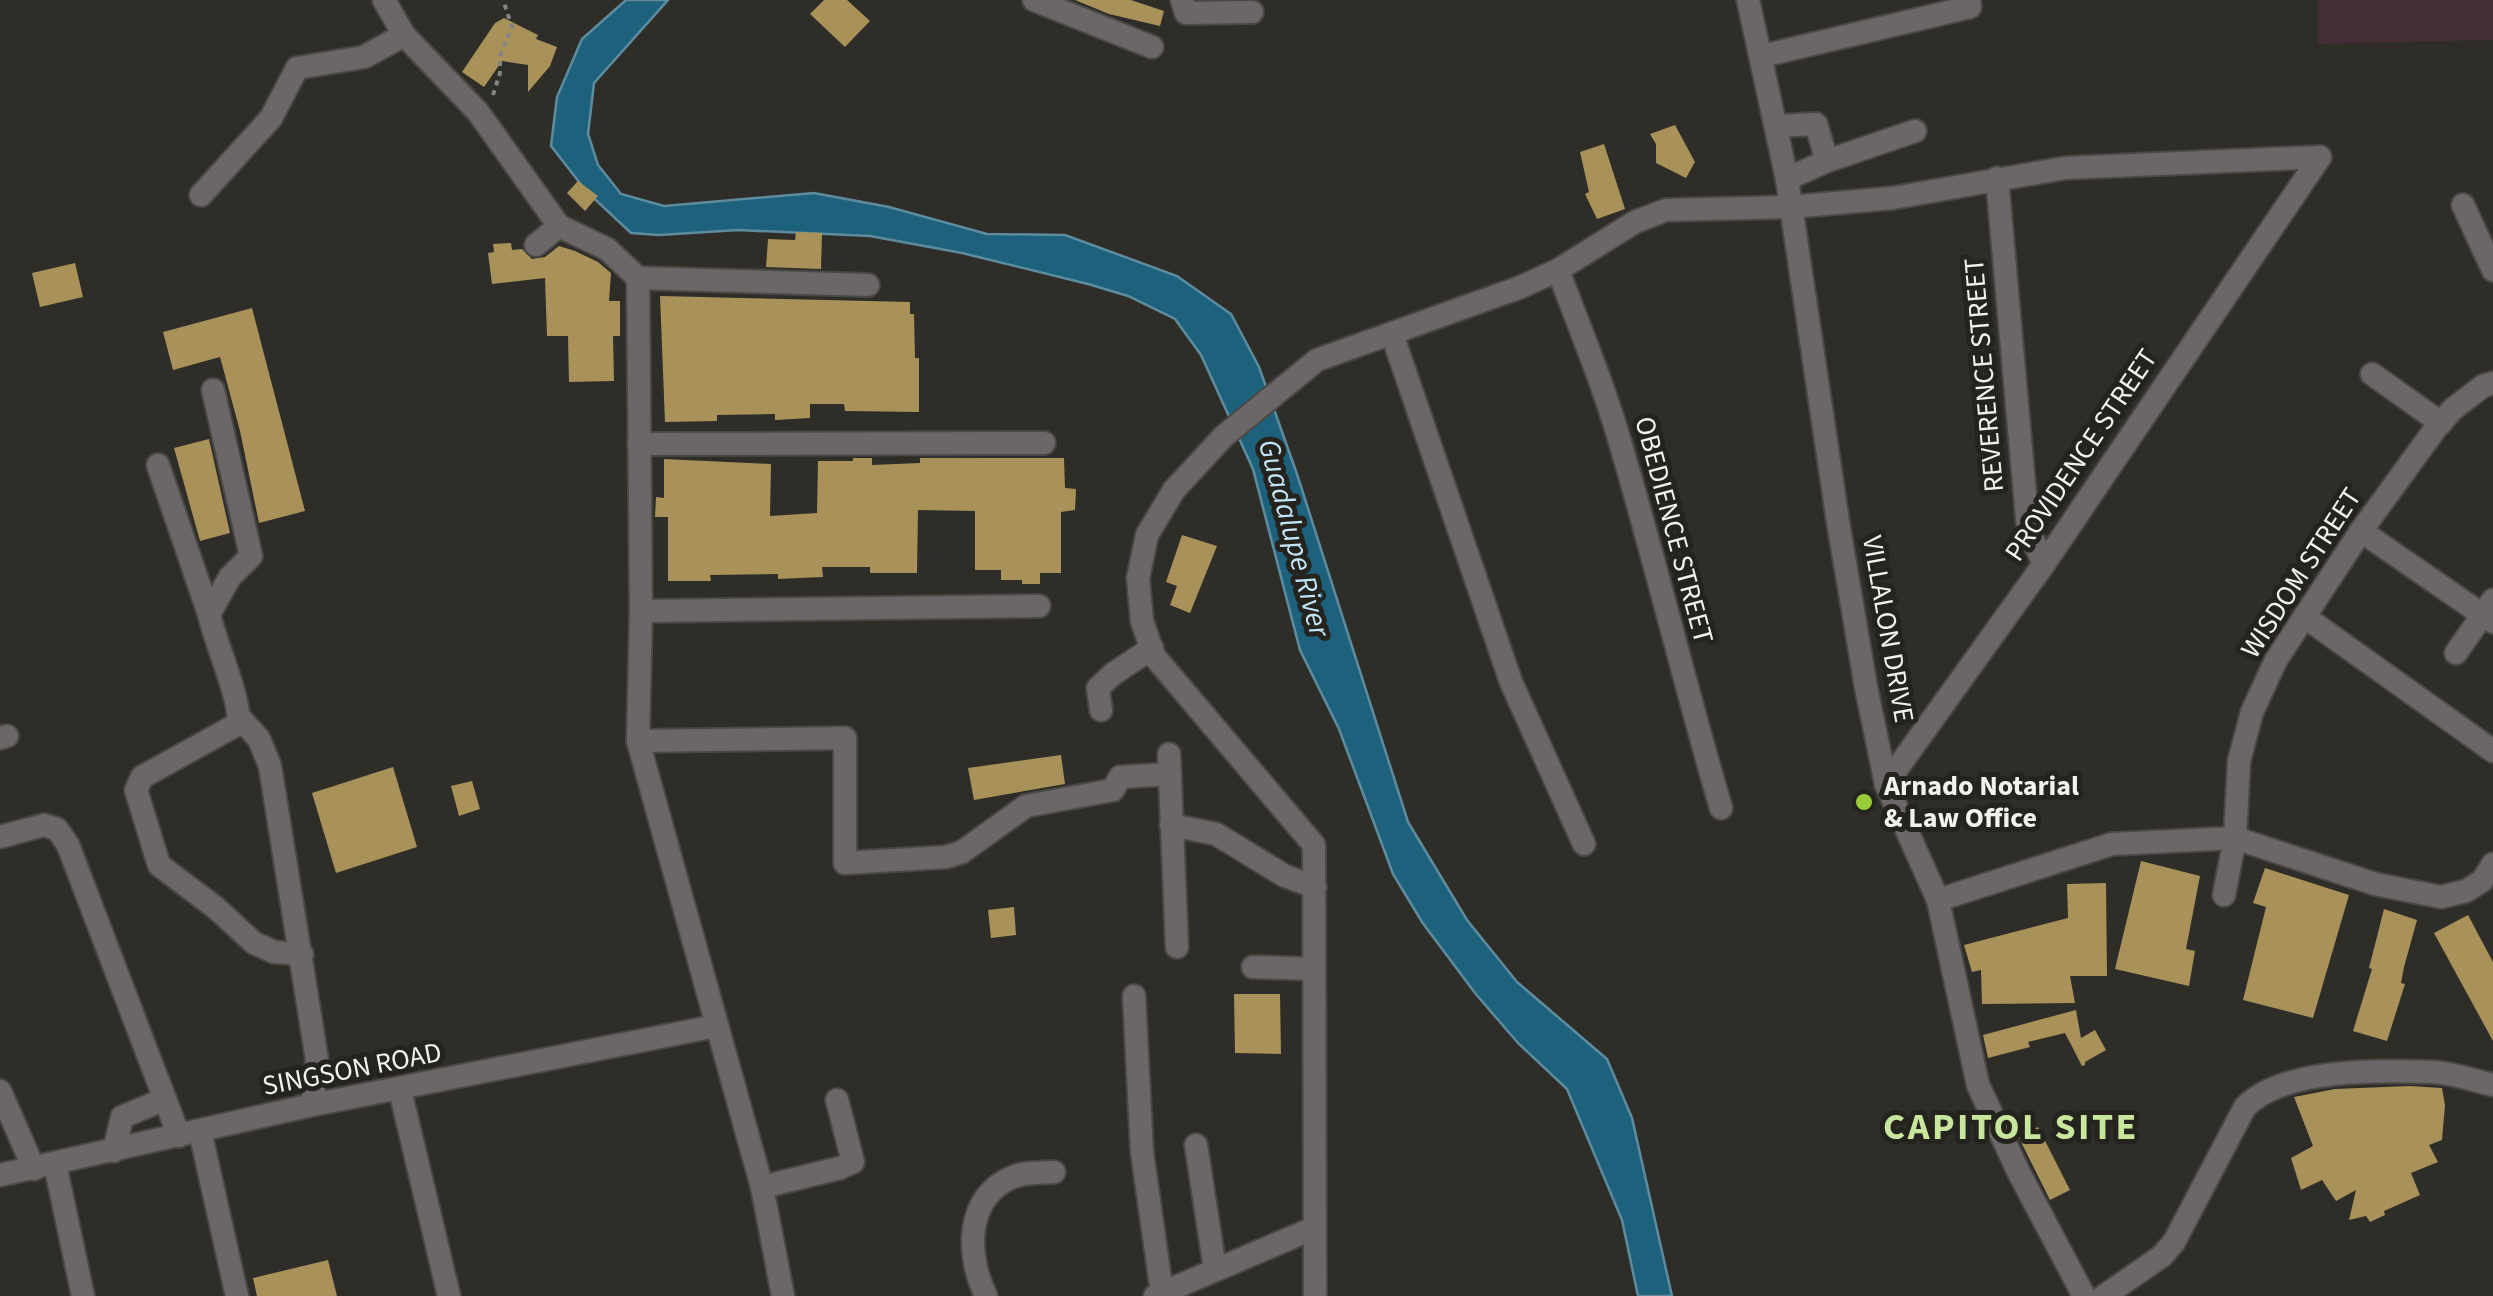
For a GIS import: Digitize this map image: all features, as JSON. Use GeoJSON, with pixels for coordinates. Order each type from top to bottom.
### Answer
{"type":"FeatureCollection","features":[{"type":"Feature","properties":{"kind":"street"},"geometry":{"type":"LineString","coordinates":[[384,0],[404,35],[478,112],[558,226],[607,249],[638,278],[638,741],[762,1187],[784,1296]]}},
{"type":"Feature","properties":{"kind":"street","name":"VILLALON DRIVE"},"geometry":{"type":"LineString","coordinates":[[1748,0],[1778,126],[1847,577],[1886,784],[1938,900],[1978,1085],[2084,1296]]}},
{"type":"Feature","properties":{"kind":"street"},"geometry":{"type":"LineString","coordinates":[[1762,56],[1970,7],[1969,0]]}},
{"type":"Feature","properties":{"kind":"street"},"geometry":{"type":"LineString","coordinates":[[1026,4],[1152,47]]}},
{"type":"Feature","properties":{"kind":"street"},"geometry":{"type":"LineString","coordinates":[[1184,6],[1252,12]]}},
{"type":"Feature","properties":{"kind":"street"},"geometry":{"type":"LineString","coordinates":[[201,194],[270,118],[298,68],[364,57],[404,35]]}},
{"type":"Feature","properties":{"kind":"street"},"geometry":{"type":"LineString","coordinates":[[1778,126],[1816,124],[1827,161]]}},
{"type":"Feature","properties":{"kind":"street"},"geometry":{"type":"LineString","coordinates":[[1787,179],[1915,131]]}},
{"type":"Feature","properties":{"kind":"street","name":"PROVIDENCE STREET"},"geometry":{"type":"LineString","coordinates":[[1886,784],[2044,564],[2320,156],[2065,168],[1998,178]]}},
{"type":"Feature","properties":{"kind":"street"},"geometry":{"type":"LineString","coordinates":[[1315,1296],[1314,845],[1189,700],[1152,648],[1142,621],[1138,578],[1147,535],[1174,490],[1224,436],[1316,360],[1521,287],[1558,270],[1634,222],[1666,210],[1790,207],[1893,198],[1998,178]]}},
{"type":"Feature","properties":{"kind":"street","name":"REVERENCE STREET"},"geometry":{"type":"LineString","coordinates":[[1998,178],[2028,529],[2044,564]]}},
{"type":"Feature","properties":{"kind":"street"},"geometry":{"type":"LineString","coordinates":[[2463,205],[2493,270]]}},
{"type":"Feature","properties":{"kind":"street"},"geometry":{"type":"LineString","coordinates":[[536,245],[558,226]]}},
{"type":"Feature","properties":{"kind":"street","name":"OBEDIENCE STREET"},"geometry":{"type":"LineString","coordinates":[[1558,270],[1622,448],[1721,808]]}},
{"type":"Feature","properties":{"kind":"street"},"geometry":{"type":"LineString","coordinates":[[638,278],[868,285]]}},
{"type":"Feature","properties":{"kind":"street"},"geometry":{"type":"LineString","coordinates":[[1392,334],[1511,682],[1584,844]]}},
{"type":"Feature","properties":{"kind":"street"},"geometry":{"type":"LineString","coordinates":[[2372,374],[2441,422]]}},
{"type":"Feature","properties":{"kind":"street","name":"WISDOM STREET"},"geometry":{"type":"LineString","coordinates":[[2224,894],[2235,838],[2239,761],[2252,712],[2276,660],[2361,532],[2441,422],[2493,382]]}},
{"type":"Feature","properties":{"kind":"street"},"geometry":{"type":"LineString","coordinates":[[209,614],[230,578],[252,556],[213,390]]}},
{"type":"Feature","properties":{"kind":"street"},"geometry":{"type":"LineString","coordinates":[[638,444],[1044,442]]}},
{"type":"Feature","properties":{"kind":"street"},"geometry":{"type":"LineString","coordinates":[[158,465],[209,614],[214,641],[241,711],[238,724],[142,777],[136,790],[159,865],[216,908],[254,944],[274,952],[302,954]]}},
{"type":"Feature","properties":{"kind":"street"},"geometry":{"type":"LineString","coordinates":[[2361,532],[2490,612],[2456,653]]}},
{"type":"Feature","properties":{"kind":"street"},"geometry":{"type":"LineString","coordinates":[[641,612],[1039,606]]}},
{"type":"Feature","properties":{"kind":"street"},"geometry":{"type":"LineString","coordinates":[[2304,616],[2493,751]]}},
{"type":"Feature","properties":{"kind":"street"},"geometry":{"type":"LineString","coordinates":[[1101,710],[1098,688],[1152,648]]}},
{"type":"Feature","properties":{"kind":"street"},"geometry":{"type":"LineString","coordinates":[[240,718],[260,739],[270,766],[317,1060],[312,1105]]}},
{"type":"Feature","properties":{"kind":"street"},"geometry":{"type":"LineString","coordinates":[[638,741],[845,738],[846,863],[962,852],[1026,806],[1113,790],[1120,776],[1170,764],[1176,947]]}},
{"type":"Feature","properties":{"kind":"street"},"geometry":{"type":"LineString","coordinates":[[0,836],[44,826],[57,829],[68,845],[165,1099],[190,1133],[237,1296]]}},
{"type":"Feature","properties":{"kind":"street"},"geometry":{"type":"LineString","coordinates":[[1171,826],[1216,834],[1285,876],[1315,886]]}},
{"type":"Feature","properties":{"kind":"street"},"geometry":{"type":"LineString","coordinates":[[1938,900],[2112,844],[2235,838],[2375,884],[2440,898],[2466,891],[2482,881],[2493,864]]}},
{"type":"Feature","properties":{"kind":"street"},"geometry":{"type":"LineString","coordinates":[[1253,966],[1314,969]]}},
{"type":"Feature","properties":{"kind":"street"},"geometry":{"type":"LineString","coordinates":[[1134,996],[1142,1152],[1158,1294],[1314,1228]]}},
{"type":"Feature","properties":{"kind":"street","name":"SINGSON ROAD"},"geometry":{"type":"LineString","coordinates":[[0,1175],[312,1105],[716,1026]]}},
{"type":"Feature","properties":{"kind":"street"},"geometry":{"type":"LineString","coordinates":[[2104,1296],[2162,1256],[2174,1242],[2245,1107],[2258,1094],[2288,1082],[2352,1074],[2436,1072],[2493,1084]]}},
{"type":"Feature","properties":{"kind":"street"},"geometry":{"type":"LineString","coordinates":[[400,1090],[448,1296]]}},
{"type":"Feature","properties":{"kind":"street"},"geometry":{"type":"LineString","coordinates":[[0,1091],[44,1166],[83,1296]]}},
{"type":"Feature","properties":{"kind":"street"},"geometry":{"type":"LineString","coordinates":[[114,1151],[122,1117],[165,1099]]}},
{"type":"Feature","properties":{"kind":"street"},"geometry":{"type":"LineString","coordinates":[[762,1187],[853,1162],[837,1100]]}},
{"type":"Feature","properties":{"kind":"street"},"geometry":{"type":"LineString","coordinates":[[1196,1145],[1215,1269]]}},
{"type":"Feature","properties":{"kind":"street"},"geometry":{"type":"LineString","coordinates":[[986,1296],[979,1282],[971,1239],[989,1192],[1015,1176],[1054,1172]]}},
{"type":"Feature","properties":{"kind":"path"},"geometry":{"type":"LineString","coordinates":[[478,112],[498,82],[500,56],[512,27],[507,1]]}},
{"type":"Feature","properties":{"kind":"shaded area"},"geometry":{"type":"Polygon","coordinates":[[[2318,0],[2493,0],[2493,40],[2318,44],[2318,0]]]}},
{"type":"Feature","properties":{"kind":"water","name":"Guadalupe River"},"geometry":{"type":"Polygon","coordinates":[[[626,0],[668,0],[594,83],[588,134],[598,165],[621,194],[664,206],[814,193],[889,207],[987,234],[1065,235],[1177,276],[1231,314],[1259,367],[1297,474],[1408,822],[1467,920],[1517,982],[1607,1059],[1632,1118],[1672,1296],[1638,1296],[1622,1220],[1567,1089],[1518,1043],[1475,993],[1422,922],[1393,874],[1339,729],[1300,650],[1253,469],[1201,355],[1175,319],[1128,296],[1088,284],[962,253],[870,236],[738,230],[631,233],[586,191],[551,146],[557,97],[582,39],[626,0]]]}},
{"type":"Feature","properties":{"kind":"building"},"geometry":{"type":"Polygon","coordinates":[[[824,0],[847,0],[870,21],[845,47],[810,14],[824,0]]]}},
{"type":"Feature","properties":{"kind":"building"},"geometry":{"type":"Polygon","coordinates":[[[1075,0],[1131,0],[1164,11],[1160,26],[1109,14],[1075,0]]]}},
{"type":"Feature","properties":{"kind":"building"},"geometry":{"type":"Polygon","coordinates":[[[504,18],[538,35],[536,39],[557,47],[550,66],[528,92],[528,65],[502,61],[484,87],[462,72],[495,23],[504,18]]]}},
{"type":"Feature","properties":{"kind":"building"},"geometry":{"type":"Polygon","coordinates":[[[1675,125],[1695,162],[1686,178],[1656,163],[1656,144],[1650,134],[1675,125]]]}},
{"type":"Feature","properties":{"kind":"building"},"geometry":{"type":"Polygon","coordinates":[[[1604,144],[1625,209],[1597,219],[1585,194],[1589,192],[1580,152],[1604,144]]]}},
{"type":"Feature","properties":{"kind":"building"},"geometry":{"type":"Polygon","coordinates":[[[578,181],[598,196],[585,211],[567,193],[578,181]]]}},
{"type":"Feature","properties":{"kind":"building"},"geometry":{"type":"Polygon","coordinates":[[[796,232],[822,233],[821,269],[766,267],[768,239],[795,240],[796,232]]]}},
{"type":"Feature","properties":{"kind":"building"},"geometry":{"type":"Polygon","coordinates":[[[511,243],[512,250],[522,249],[532,259],[545,257],[559,246],[598,262],[611,273],[609,301],[620,301],[620,336],[613,336],[614,381],[569,382],[568,336],[547,336],[545,278],[492,284],[488,253],[494,252],[493,244],[511,243]]]}},
{"type":"Feature","properties":{"kind":"building"},"geometry":{"type":"Polygon","coordinates":[[[75,263],[83,297],[40,307],[32,273],[75,263]]]}},
{"type":"Feature","properties":{"kind":"building"},"geometry":{"type":"Polygon","coordinates":[[[660,296],[910,302],[915,358],[919,358],[919,412],[845,411],[844,404],[810,404],[810,418],[775,420],[775,414],[717,415],[717,421],[665,422],[660,296]]]}},
{"type":"Feature","properties":{"kind":"building"},"geometry":{"type":"Polygon","coordinates":[[[252,308],[305,511],[259,523],[220,357],[173,370],[163,332],[252,308]]]}},
{"type":"Feature","properties":{"kind":"building"},"geometry":{"type":"Polygon","coordinates":[[[209,439],[230,533],[200,541],[174,448],[209,439]]]}},
{"type":"Feature","properties":{"kind":"building"},"geometry":{"type":"Polygon","coordinates":[[[872,458],[872,465],[920,463],[920,458],[1064,458],[1065,488],[1076,489],[1075,510],[1061,512],[1061,573],[1040,573],[1040,584],[1022,584],[1022,580],[1001,580],[1001,570],[975,570],[975,511],[918,510],[917,573],[870,573],[870,567],[822,567],[823,577],[710,575],[711,581],[668,581],[668,517],[655,517],[656,497],[664,498],[664,459],[771,464],[770,516],[817,513],[818,461],[872,458]]]}},
{"type":"Feature","properties":{"kind":"building"},"geometry":{"type":"Polygon","coordinates":[[[1182,535],[1217,546],[1190,613],[1170,605],[1177,586],[1166,582],[1182,535]]]}},
{"type":"Feature","properties":{"kind":"building"},"geometry":{"type":"Polygon","coordinates":[[[1061,755],[1065,784],[974,800],[968,768],[1061,755]]]}},
{"type":"Feature","properties":{"kind":"building"},"geometry":{"type":"Polygon","coordinates":[[[393,767],[417,847],[336,873],[312,793],[393,767]]]}},
{"type":"Feature","properties":{"kind":"building"},"geometry":{"type":"Polygon","coordinates":[[[472,781],[480,809],[459,816],[451,786],[472,781]]]}},
{"type":"Feature","properties":{"kind":"building"},"geometry":{"type":"Polygon","coordinates":[[[2141,861],[2200,876],[2186,949],[2195,951],[2189,986],[2115,969],[2141,861]]]}},
{"type":"Feature","properties":{"kind":"building"},"geometry":{"type":"Polygon","coordinates":[[[2265,868],[2349,895],[2313,1018],[2243,1000],[2266,907],[2253,903],[2265,868]]]}},
{"type":"Feature","properties":{"kind":"building"},"geometry":{"type":"Polygon","coordinates":[[[2106,883],[2107,976],[2070,976],[2075,1003],[1982,1004],[1981,970],[1972,972],[1964,945],[2068,918],[2067,884],[2106,883]]]}},
{"type":"Feature","properties":{"kind":"building"},"geometry":{"type":"Polygon","coordinates":[[[1014,907],[1016,935],[991,938],[988,910],[1014,907]]]}},
{"type":"Feature","properties":{"kind":"building"},"geometry":{"type":"Polygon","coordinates":[[[2384,909],[2417,920],[2401,983],[2405,984],[2387,1041],[2353,1031],[2372,969],[2369,968],[2384,909]]]}},
{"type":"Feature","properties":{"kind":"building"},"geometry":{"type":"Polygon","coordinates":[[[2468,915],[2493,962],[2493,1041],[2434,933],[2468,915]]]}},
{"type":"Feature","properties":{"kind":"building"},"geometry":{"type":"Polygon","coordinates":[[[1234,994],[1280,994],[1281,1054],[1235,1053],[1234,994]]]}},
{"type":"Feature","properties":{"kind":"building"},"geometry":{"type":"Polygon","coordinates":[[[2076,1010],[2081,1038],[2095,1030],[2106,1050],[2085,1065],[2082,1066],[2065,1033],[1988,1058],[1983,1035],[2076,1010]]]}},
{"type":"Feature","properties":{"kind":"building"},"geometry":{"type":"Polygon","coordinates":[[[2442,1088],[2445,1105],[2442,1140],[2429,1145],[2438,1162],[2411,1173],[2420,1195],[2384,1211],[2385,1215],[2370,1222],[2366,1216],[2349,1220],[2356,1190],[2336,1201],[2322,1180],[2301,1190],[2291,1158],[2313,1146],[2294,1097],[2335,1089],[2442,1088]]]}},
{"type":"Feature","properties":{"kind":"building"},"geometry":{"type":"Polygon","coordinates":[[[2038,1127],[2070,1190],[2050,1200],[2018,1136],[2038,1127]]]}},
{"type":"Feature","properties":{"kind":"building"},"geometry":{"type":"Polygon","coordinates":[[[328,1260],[337,1296],[257,1296],[253,1278],[328,1260]]]}},
{"type":"Feature","properties":{"kind":"place","name":"Arnado Notarial & Law Office"},"geometry":{"type":"Point","coordinates":[1864,802]}},
{"type":"Feature","properties":{"kind":"district","name":"CAPITOL SITE"},"geometry":{"type":"Point","coordinates":[2011,1127]}}]}
